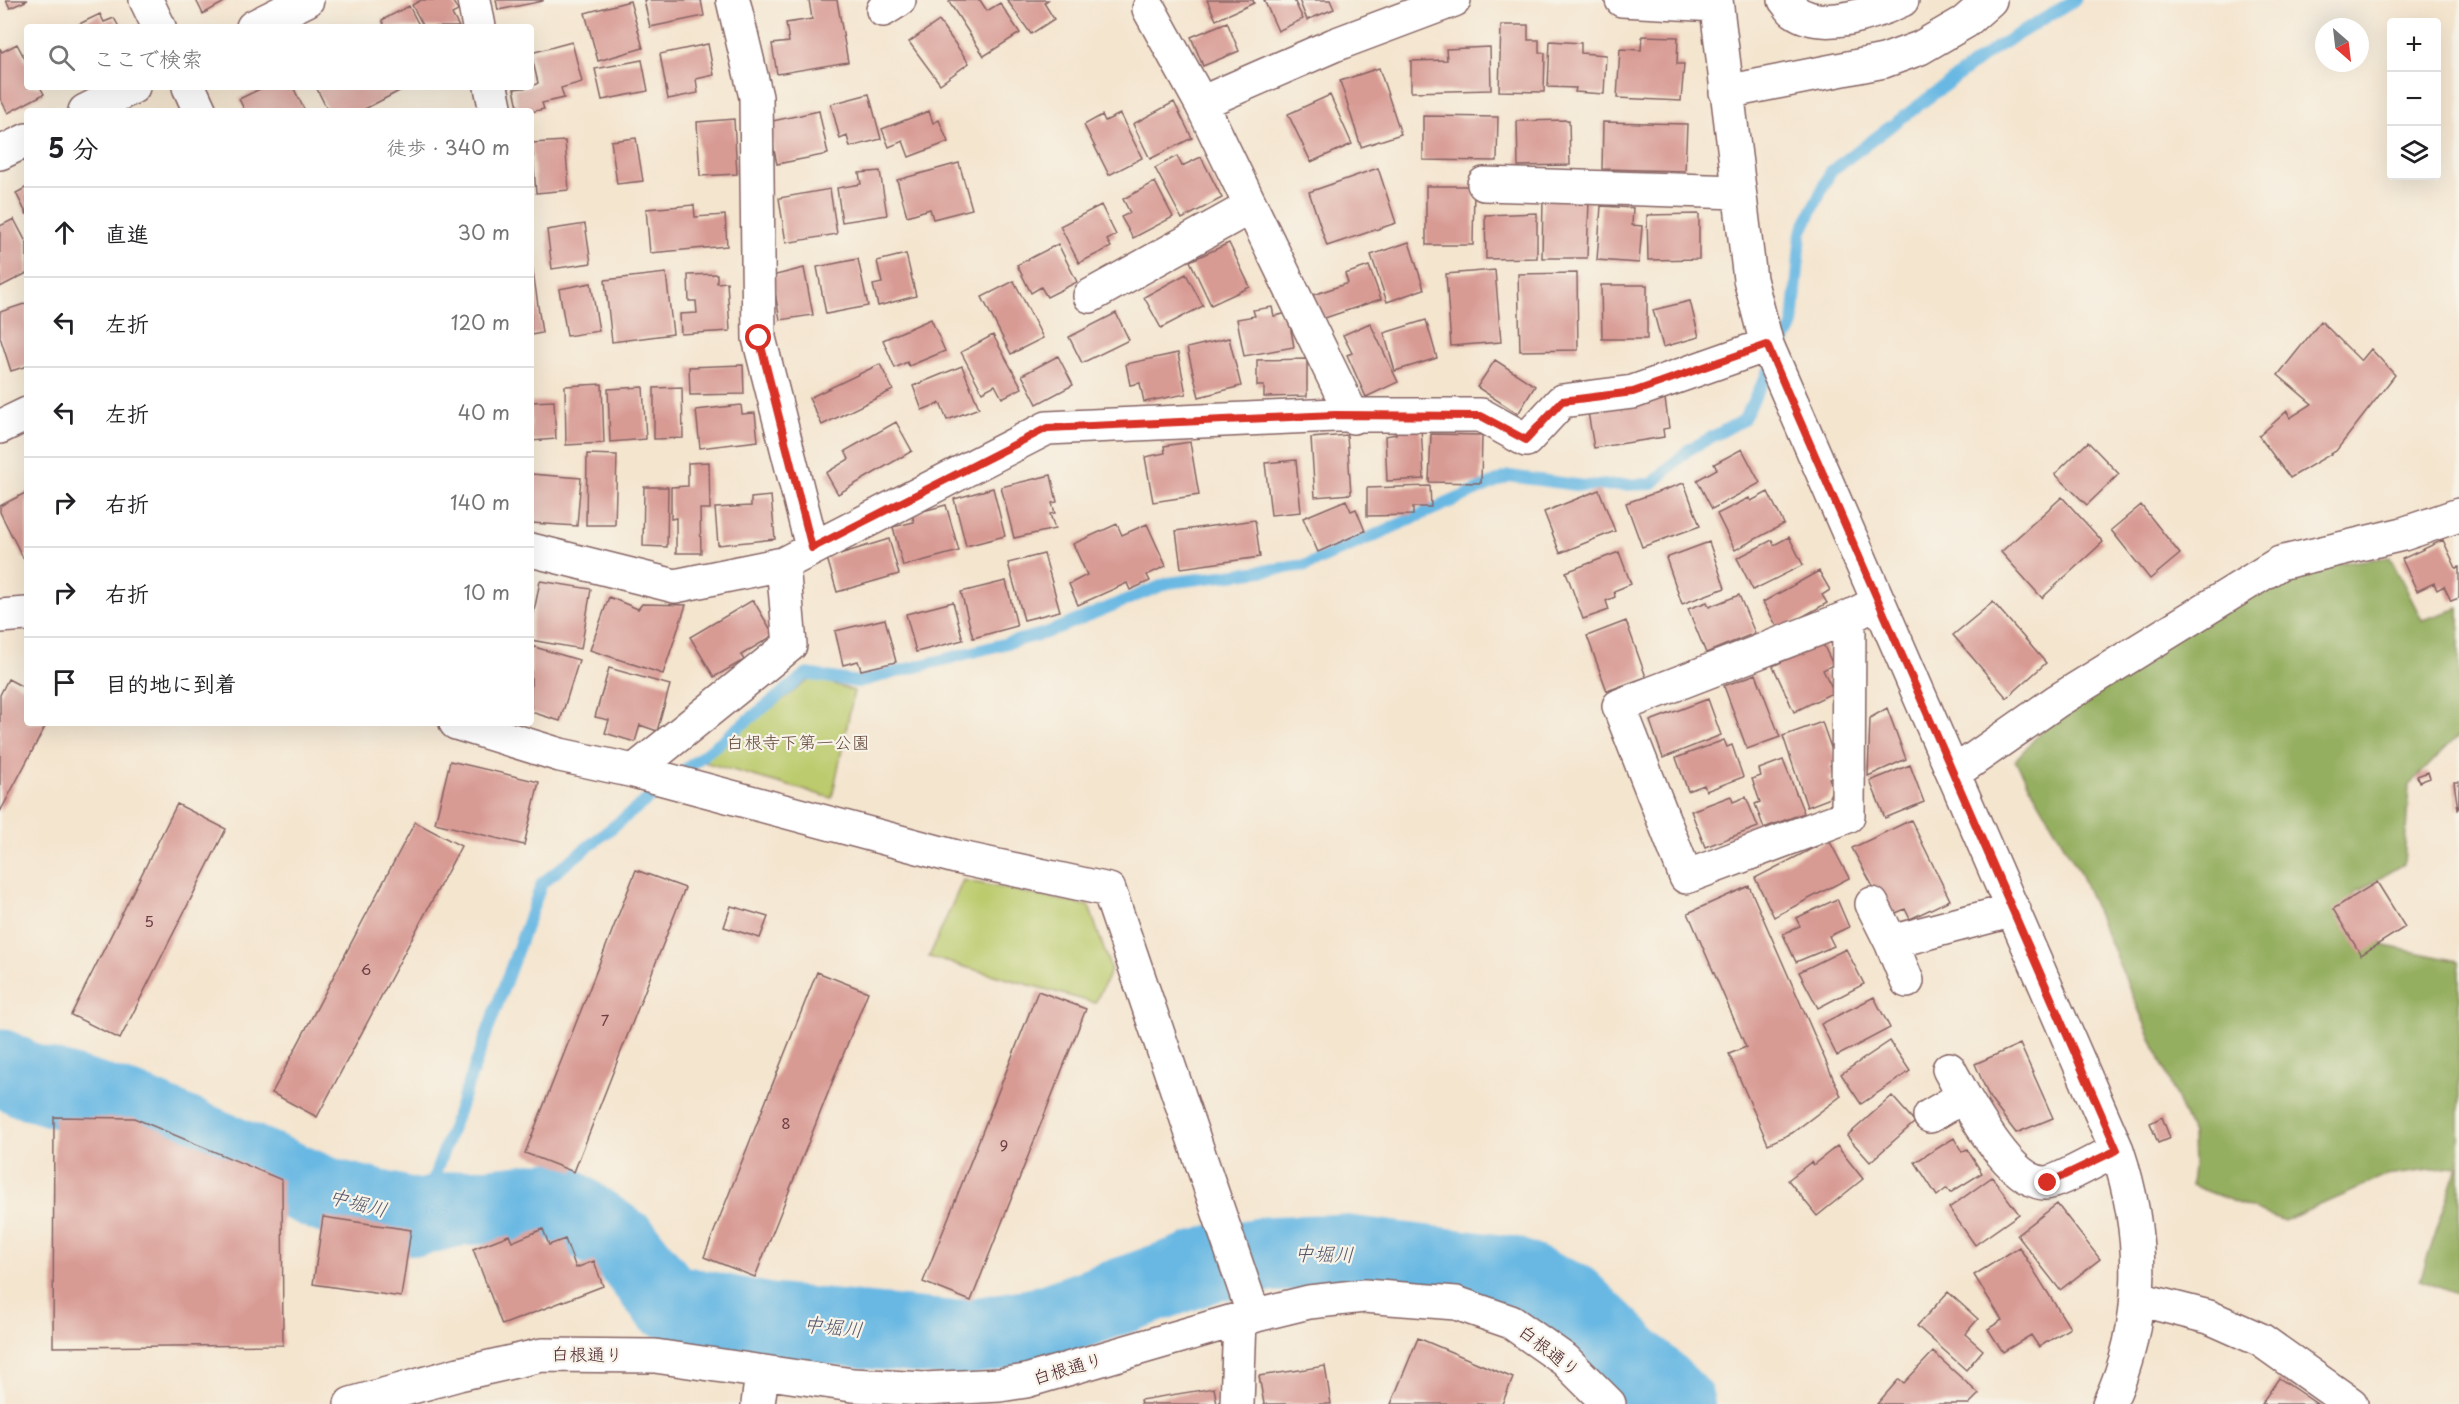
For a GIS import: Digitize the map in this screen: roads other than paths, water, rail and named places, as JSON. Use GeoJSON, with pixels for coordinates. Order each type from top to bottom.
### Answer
{"type":"FeatureCollection","features":[{"type":"Feature","properties":{"kind":"street"},"geometry":{"type":"LineString","coordinates":[[146,0],[158,24]]}},
{"type":"Feature","properties":{"kind":"street"},"geometry":{"type":"LineString","coordinates":[[259,24],[307,0]]}},
{"type":"Feature","properties":{"kind":"street"},"geometry":{"type":"LineString","coordinates":[[474,0],[478,24]]}},
{"type":"Feature","properties":{"kind":"street"},"geometry":{"type":"LineString","coordinates":[[733,0],[756,97],[759,338],[812,548]]}},
{"type":"Feature","properties":{"kind":"street"},"geometry":{"type":"LineString","coordinates":[[1201,103],[1334,45],[1454,0]]}},
{"type":"Feature","properties":{"kind":"street"},"geometry":{"type":"LineString","coordinates":[[1622,0],[1716,2],[1750,279],[1767,345],[2117,1150],[2129,1185],[2135,1220],[2139,1259],[2138,1299],[2121,1378],[2109,1404]]}},
{"type":"Feature","properties":{"kind":"street"},"geometry":{"type":"LineString","coordinates":[[1785,0],[1794,11],[1822,22],[1871,13],[1902,0]]}},
{"type":"Feature","properties":{"kind":"street"},"geometry":{"type":"LineString","coordinates":[[1726,92],[1884,61],[1929,43],[1965,22],[1990,0]]}},
{"type":"Feature","properties":{"kind":"street"},"geometry":{"type":"LineString","coordinates":[[1149,9],[1201,103],[1353,417]]}},
{"type":"Feature","properties":{"kind":"street"},"geometry":{"type":"LineString","coordinates":[[91,108],[127,90]]}},
{"type":"Feature","properties":{"kind":"street"},"geometry":{"type":"LineString","coordinates":[[190,90],[199,108]]}},
{"type":"Feature","properties":{"kind":"street"},"geometry":{"type":"LineString","coordinates":[[492,90],[495,108]]}},
{"type":"Feature","properties":{"kind":"street"},"geometry":{"type":"LineString","coordinates":[[0,153],[24,141]]}},
{"type":"Feature","properties":{"kind":"street"},"geometry":{"type":"LineString","coordinates":[[1484,184],[1739,192]]}},
{"type":"Feature","properties":{"kind":"street"},"geometry":{"type":"LineString","coordinates":[[1090,296],[1250,207]]}},
{"type":"Feature","properties":{"kind":"street"},"geometry":{"type":"LineString","coordinates":[[534,551],[675,586],[783,564],[1047,428],[1335,415],[1353,417],[1481,416],[1526,440],[1562,401],[1633,392],[1767,345]]}},
{"type":"Feature","properties":{"kind":"street"},"geometry":{"type":"LineString","coordinates":[[0,427],[24,415]]}},
{"type":"Feature","properties":{"kind":"street"},"geometry":{"type":"LineString","coordinates":[[1954,773],[2057,701],[2280,563],[2403,534],[2459,515]]}},
{"type":"Feature","properties":{"kind":"street"},"geometry":{"type":"LineString","coordinates":[[634,771],[790,645],[783,564]]}},
{"type":"Feature","properties":{"kind":"street"},"geometry":{"type":"LineString","coordinates":[[1849,617],[1848,816],[1686,876],[1619,706],[1849,617],[1879,602]]}},
{"type":"Feature","properties":{"kind":"street"},"geometry":{"type":"LineString","coordinates":[[0,616],[24,614]]}},
{"type":"Feature","properties":{"kind":"street"},"geometry":{"type":"LineString","coordinates":[[466,726],[560,754],[634,771],[956,857],[1109,890],[1247,1317],[1237,1404]]}},
{"type":"Feature","properties":{"kind":"street"},"geometry":{"type":"LineString","coordinates":[[1872,904],[1907,981]]}},
{"type":"Feature","properties":{"kind":"street"},"geometry":{"type":"LineString","coordinates":[[1891,942],[2014,910]]}},
{"type":"Feature","properties":{"kind":"street"},"geometry":{"type":"LineString","coordinates":[[1930,1116],[1956,1082],[2007,1161],[2030,1180],[2048,1183],[2117,1150]]}},
{"type":"Feature","properties":{"kind":"street","name":"白根通り"},"geometry":{"type":"LineString","coordinates":[[351,1404],[542,1354],[655,1356],[760,1389],[852,1385],[1001,1395],[1026,1381],[1247,1317],[1309,1302],[1364,1296],[1456,1303],[1511,1322],[1565,1360],[1609,1404]]}},
{"type":"Feature","properties":{"kind":"street"},"geometry":{"type":"LineString","coordinates":[[2138,1299],[2209,1317],[2261,1340],[2351,1404]]}},
{"type":"Feature","properties":{"kind":"waterway"},"geometry":{"type":"LineString","coordinates":[[419,1218],[542,883],[806,674],[858,682],[1046,633],[1168,583],[1307,565],[1509,476],[1584,486],[1652,484],[1688,450],[1743,420],[1793,325],[1801,233],[1831,171],[1995,48],[2075,0]]}},
{"type":"Feature","properties":{"kind":"waterway","name":"中堀川"},"geometry":{"type":"LineString","coordinates":[[0,1067],[28,1081],[130,1111],[328,1196],[419,1218],[455,1209],[556,1199],[625,1247],[667,1301],[766,1321],[955,1339],[1039,1325],[1211,1264],[1270,1254],[1336,1252],[1510,1274],[1570,1300],[1677,1404]]}},
{"type":"Feature","properties":{"kind":"park label","name":"白根寺下第一公園"},"geometry":{"type":"Point","coordinates":[798,743]}}]}
